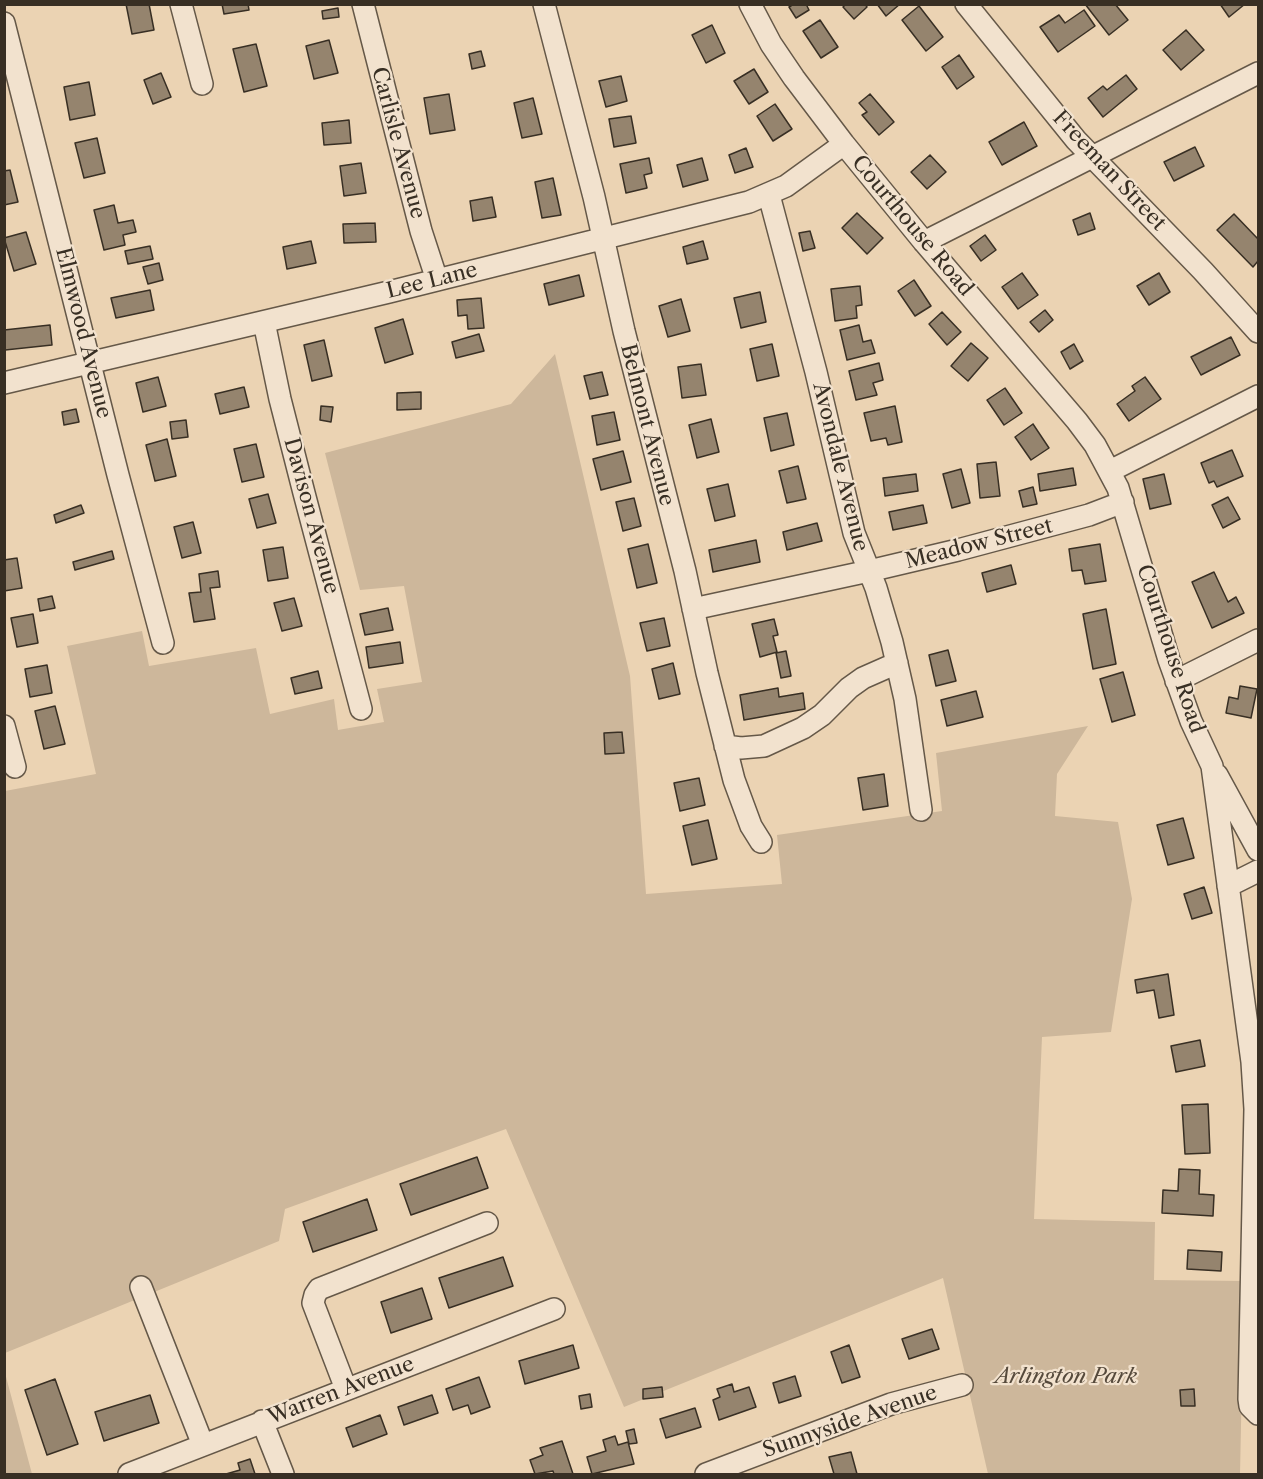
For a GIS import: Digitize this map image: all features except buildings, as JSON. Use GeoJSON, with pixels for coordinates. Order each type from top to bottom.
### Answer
{"type":"FeatureCollection","features":[{"type":"Feature","properties":{"kind":"street"},"geometry":{"type":"LineString","coordinates":[[181,4],[202,84]]}},
{"type":"Feature","properties":{"kind":"street","name":"Carlisle Avenue"},"geometry":{"type":"LineString","coordinates":[[363,4],[415,208],[437,280]]}},
{"type":"Feature","properties":{"kind":"street","name":"Belmont Avenue"},"geometry":{"type":"LineString","coordinates":[[544,4],[604,238],[725,746],[742,804],[761,842]]}},
{"type":"Feature","properties":{"kind":"street","name":"Courthouse Road"},"geometry":{"type":"LineString","coordinates":[[750,4],[771,44],[844,144],[1095,445],[1110,471],[1123,502],[1176,681],[1212,766],[1252,1062],[1256,1204],[1249,1399],[1250,1406],[1258,1414]]}},
{"type":"Feature","properties":{"kind":"street","name":"Freeman Street"},"geometry":{"type":"LineString","coordinates":[[966,4],[1076,140],[1195,262],[1258,332]]}},
{"type":"Feature","properties":{"kind":"street","name":"Elmwood Avenue"},"geometry":{"type":"LineString","coordinates":[[4,24],[148,592],[163,643]]}},
{"type":"Feature","properties":{"kind":"street"},"geometry":{"type":"LineString","coordinates":[[924,242],[1258,73]]}},
{"type":"Feature","properties":{"kind":"street","name":"Lee Lane"},"geometry":{"type":"LineString","coordinates":[[4,383],[437,280],[749,202],[769,195],[803,175],[844,144]]}},
{"type":"Feature","properties":{"kind":"street","name":"Avondale Avenue"},"geometry":{"type":"LineString","coordinates":[[769,195],[816,372],[854,533],[876,588],[897,663],[905,699],[921,810]]}},
{"type":"Feature","properties":{"kind":"street","name":"Davison Avenue"},"geometry":{"type":"LineString","coordinates":[[264,322],[280,399],[361,709]]}},
{"type":"Feature","properties":{"kind":"street"},"geometry":{"type":"LineString","coordinates":[[1110,471],[1258,396]]}},
{"type":"Feature","properties":{"kind":"street","name":"Meadow Street"},"geometry":{"type":"LineString","coordinates":[[693,609],[869,571],[1089,515],[1123,502]]}},
{"type":"Feature","properties":{"kind":"street"},"geometry":{"type":"LineString","coordinates":[[1176,681],[1258,640]]}},
{"type":"Feature","properties":{"kind":"street"},"geometry":{"type":"LineString","coordinates":[[725,746],[741,748],[764,746],[803,728],[822,715],[849,688],[863,678],[897,663]]}},
{"type":"Feature","properties":{"kind":"street"},"geometry":{"type":"LineString","coordinates":[[4,726],[15,767]]}},
{"type":"Feature","properties":{"kind":"street"},"geometry":{"type":"LineString","coordinates":[[1212,766],[1258,850]]}},
{"type":"Feature","properties":{"kind":"street"},"geometry":{"type":"LineString","coordinates":[[1228,886],[1258,871]]}},
{"type":"Feature","properties":{"kind":"street"},"geometry":{"type":"LineString","coordinates":[[346,1389],[314,1303],[319,1289],[488,1223]]}},
{"type":"Feature","properties":{"kind":"street"},"geometry":{"type":"LineString","coordinates":[[141,1287],[202,1445]]}},
{"type":"Feature","properties":{"kind":"street","name":"Warren Avenue"},"geometry":{"type":"LineString","coordinates":[[129,1474],[554,1309]]}},
{"type":"Feature","properties":{"kind":"street","name":"Sunnyside Avenue"},"geometry":{"type":"LineString","coordinates":[[706,1474],[891,1404],[962,1385]]}},
{"type":"Feature","properties":{"kind":"street"},"geometry":{"type":"LineString","coordinates":[[262,1421],[283,1474]]}},
{"type":"Feature","properties":{"kind":"green space","name":"Arlington Park"},"geometry":{"type":"Polygon","coordinates":[[[555,354],[630,676],[646,894],[782,884],[777,835],[942,811],[936,753],[1088,726],[1057,774],[1055,816],[1118,822],[1132,899],[1111,1032],[1042,1037],[1034,1219],[1155,1222],[1154,1280],[1244,1281],[1240,1474],[988,1474],[943,1278],[624,1407],[506,1129],[285,1209],[279,1241],[5,1353],[5,791],[96,774],[67,646],[142,631],[149,666],[256,648],[270,714],[334,699],[338,730],[384,722],[377,689],[422,682],[404,586],[360,590],[325,453],[511,404],[555,354]]]}},
{"type":"Feature","properties":{"kind":"green space"},"geometry":{"type":"Polygon","coordinates":[[[5,1373],[32,1474],[5,1474],[5,1373]]]}}]}
